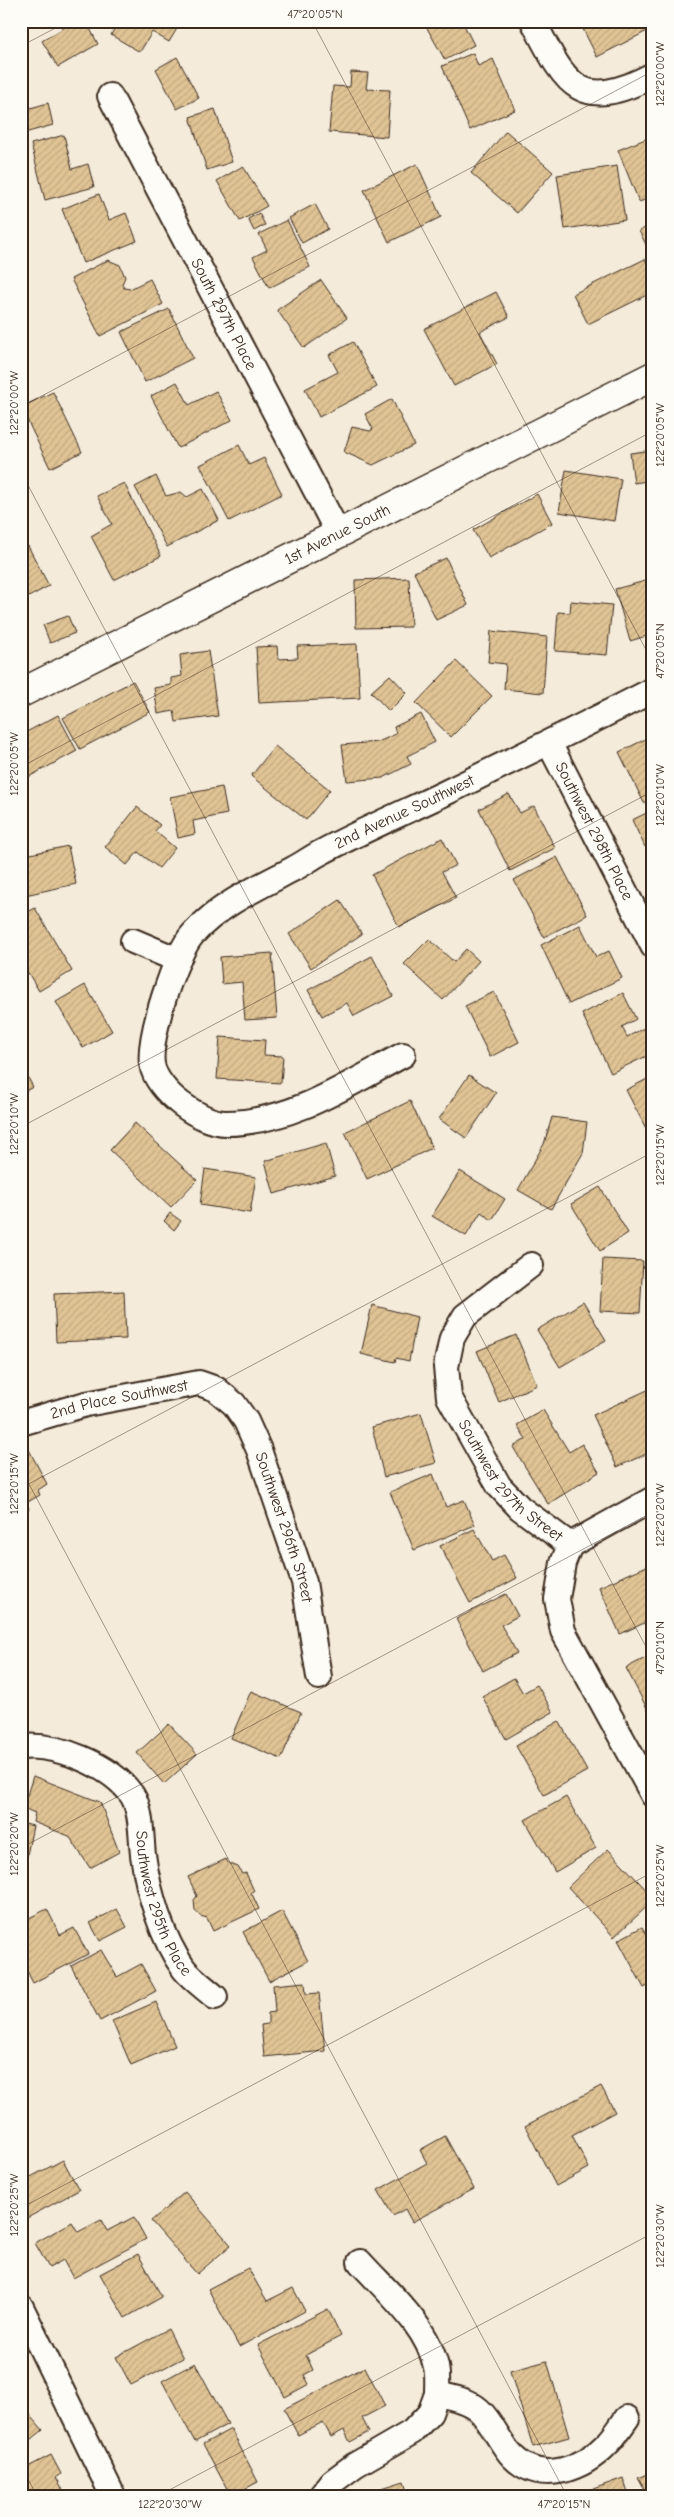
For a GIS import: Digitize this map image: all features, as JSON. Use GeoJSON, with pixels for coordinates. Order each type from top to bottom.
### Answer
{"type":"FeatureCollection","features":[{"type":"Feature","properties":{"kind":"street"},"geometry":{"type":"LineString","coordinates":[[533,21],[556,65],[568,81],[584,91],[604,93],[629,88],[653,75]]}},
{"type":"Feature","properties":{"kind":"street","name":"South 297th Place"},"geometry":{"type":"LineString","coordinates":[[110,96],[338,534]]}},
{"type":"Feature","properties":{"kind":"street","name":"1st Avenue South"},"geometry":{"type":"LineString","coordinates":[[21,693],[653,376]]}},
{"type":"Feature","properties":{"kind":"street","name":"2nd Avenue Southwest"},"geometry":{"type":"LineString","coordinates":[[403,1055],[284,1114],[244,1123],[223,1124],[201,1117],[176,1100],[156,1075],[151,1056],[154,1037],[178,960],[192,935],[234,901],[263,883],[322,852],[549,743],[653,690]]}},
{"type":"Feature","properties":{"kind":"street","name":"Southwest 298th Place"},"geometry":{"type":"LineString","coordinates":[[549,743],[653,946]]}},
{"type":"Feature","properties":{"kind":"street"},"geometry":{"type":"LineString","coordinates":[[133,941],[178,960]]}},
{"type":"Feature","properties":{"kind":"street","name":"Southwest 297th Street"},"geometry":{"type":"LineString","coordinates":[[531,1265],[465,1316],[452,1338],[446,1367],[449,1397],[499,1486],[520,1508],[570,1545],[563,1563],[557,1599],[563,1631],[651,1786]]}},
{"type":"Feature","properties":{"kind":"street","name":"2nd Place Southwest"},"geometry":{"type":"LineString","coordinates":[[21,1423],[86,1404],[199,1383],[216,1390]]}},
{"type":"Feature","properties":{"kind":"street","name":"Southwest 296th Street"},"geometry":{"type":"LineString","coordinates":[[216,1390],[234,1404],[246,1421],[259,1450],[304,1582],[319,1677]]}},
{"type":"Feature","properties":{"kind":"street"},"geometry":{"type":"LineString","coordinates":[[570,1545],[653,1499]]}},
{"type":"Feature","properties":{"kind":"street","name":"Southwest 295th Place"},"geometry":{"type":"LineString","coordinates":[[21,1747],[38,1745],[94,1764],[120,1783],[133,1796],[137,1810],[147,1883],[156,1912],[184,1970],[215,1997]]}},
{"type":"Feature","properties":{"kind":"street"},"geometry":{"type":"LineString","coordinates":[[321,2496],[332,2482],[355,2465],[412,2432],[430,2413],[437,2394],[436,2367],[428,2344],[410,2318],[360,2262]]}},
{"type":"Feature","properties":{"kind":"street"},"geometry":{"type":"LineString","coordinates":[[21,2307],[113,2496]]}},
{"type":"Feature","properties":{"kind":"street"},"geometry":{"type":"LineString","coordinates":[[437,2394],[462,2400],[479,2410],[513,2458],[529,2470],[548,2472],[569,2470],[588,2460],[608,2443],[627,2418]]}},
{"type":"Feature","properties":{"kind":"building"},"geometry":{"type":"Polygon","coordinates":[[[75,21],[86,21],[98,44],[58,67],[42,41],[75,21]]]}},
{"type":"Feature","properties":{"kind":"building"},"geometry":{"type":"Polygon","coordinates":[[[119,21],[181,22],[169,42],[152,32],[140,52],[111,35],[119,21]]]}},
{"type":"Feature","properties":{"kind":"building"},"geometry":{"type":"Polygon","coordinates":[[[423,21],[462,21],[474,45],[445,60],[423,21]]]}},
{"type":"Feature","properties":{"kind":"building"},"geometry":{"type":"Polygon","coordinates":[[[588,21],[653,21],[653,28],[597,57],[581,25],[588,21]]]}},
{"type":"Feature","properties":{"kind":"building"},"geometry":{"type":"Polygon","coordinates":[[[473,53],[478,66],[493,59],[515,110],[470,130],[442,66],[473,53]]]}},
{"type":"Feature","properties":{"kind":"building"},"geometry":{"type":"Polygon","coordinates":[[[177,57],[199,98],[177,109],[156,69],[177,57]]]}},
{"type":"Feature","properties":{"kind":"building"},"geometry":{"type":"Polygon","coordinates":[[[351,72],[368,73],[366,89],[390,90],[387,137],[329,132],[333,86],[350,87],[351,72]]]}},
{"type":"Feature","properties":{"kind":"building"},"geometry":{"type":"Polygon","coordinates":[[[21,88],[27,109],[48,103],[53,125],[21,134],[21,88]]]}},
{"type":"Feature","properties":{"kind":"building"},"geometry":{"type":"Polygon","coordinates":[[[215,109],[232,162],[207,170],[190,117],[215,109]]]}},
{"type":"Feature","properties":{"kind":"building"},"geometry":{"type":"Polygon","coordinates":[[[506,131],[553,172],[517,213],[471,173],[506,131]]]}},
{"type":"Feature","properties":{"kind":"building"},"geometry":{"type":"Polygon","coordinates":[[[64,135],[72,169],[88,164],[94,187],[45,200],[31,144],[64,135]]]}},
{"type":"Feature","properties":{"kind":"building"},"geometry":{"type":"Polygon","coordinates":[[[653,136],[653,197],[639,202],[618,150],[653,136]]]}},
{"type":"Feature","properties":{"kind":"building"},"geometry":{"type":"Polygon","coordinates":[[[417,164],[441,217],[389,242],[364,190],[417,164]]]}},
{"type":"Feature","properties":{"kind":"building"},"geometry":{"type":"Polygon","coordinates":[[[243,166],[267,206],[240,221],[217,181],[243,166]]]}},
{"type":"Feature","properties":{"kind":"building"},"geometry":{"type":"Polygon","coordinates":[[[617,166],[625,220],[565,229],[557,175],[617,166]]]}},
{"type":"Feature","properties":{"kind":"building"},"geometry":{"type":"Polygon","coordinates":[[[99,194],[109,220],[126,213],[137,241],[83,263],[62,209],[99,194]]]}},
{"type":"Feature","properties":{"kind":"building"},"geometry":{"type":"Polygon","coordinates":[[[315,204],[328,229],[302,243],[289,218],[315,204]]]}},
{"type":"Feature","properties":{"kind":"building"},"geometry":{"type":"Polygon","coordinates":[[[259,213],[265,225],[254,231],[248,219],[259,213]]]}},
{"type":"Feature","properties":{"kind":"building"},"geometry":{"type":"Polygon","coordinates":[[[287,220],[310,267],[269,288],[253,257],[267,250],[259,234],[287,220]]]}},
{"type":"Feature","properties":{"kind":"building"},"geometry":{"type":"Polygon","coordinates":[[[653,224],[653,258],[639,231],[653,224]]]}},
{"type":"Feature","properties":{"kind":"building"},"geometry":{"type":"Polygon","coordinates":[[[645,259],[653,274],[653,292],[588,324],[573,294],[645,259]]]}},
{"type":"Feature","properties":{"kind":"building"},"geometry":{"type":"Polygon","coordinates":[[[108,260],[120,265],[125,277],[122,284],[124,288],[130,289],[150,279],[163,304],[100,336],[71,279],[108,260]]]}},
{"type":"Feature","properties":{"kind":"building"},"geometry":{"type":"Polygon","coordinates":[[[321,280],[347,318],[304,348],[277,310],[321,280]]]}},
{"type":"Feature","properties":{"kind":"building"},"geometry":{"type":"Polygon","coordinates":[[[496,292],[509,317],[480,332],[497,364],[454,386],[424,329],[496,292]]]}},
{"type":"Feature","properties":{"kind":"building"},"geometry":{"type":"Polygon","coordinates":[[[169,309],[193,358],[145,382],[121,332],[169,309]]]}},
{"type":"Feature","properties":{"kind":"building"},"geometry":{"type":"Polygon","coordinates":[[[353,342],[377,387],[319,417],[305,389],[338,372],[329,355],[353,342]]]}},
{"type":"Feature","properties":{"kind":"building"},"geometry":{"type":"Polygon","coordinates":[[[177,382],[189,405],[216,391],[232,420],[178,448],[151,396],[177,382]]]}},
{"type":"Feature","properties":{"kind":"building"},"geometry":{"type":"Polygon","coordinates":[[[53,392],[82,452],[50,468],[21,407],[53,392]]]}},
{"type":"Feature","properties":{"kind":"building"},"geometry":{"type":"Polygon","coordinates":[[[392,399],[414,445],[373,465],[344,452],[352,427],[370,431],[373,429],[365,414],[392,399]]]}},
{"type":"Feature","properties":{"kind":"building"},"geometry":{"type":"Polygon","coordinates":[[[239,445],[249,465],[264,458],[282,494],[229,521],[200,465],[239,445]]]}},
{"type":"Feature","properties":{"kind":"building"},"geometry":{"type":"Polygon","coordinates":[[[653,450],[653,480],[634,483],[630,453],[653,450]]]}},
{"type":"Feature","properties":{"kind":"building"},"geometry":{"type":"Polygon","coordinates":[[[566,470],[621,479],[614,521],[559,512],[566,470]]]}},
{"type":"Feature","properties":{"kind":"building"},"geometry":{"type":"Polygon","coordinates":[[[156,476],[166,496],[181,492],[187,497],[203,489],[219,520],[167,547],[135,487],[156,476]]]}},
{"type":"Feature","properties":{"kind":"building"},"geometry":{"type":"Polygon","coordinates":[[[124,483],[161,556],[114,580],[91,536],[112,524],[97,496],[124,483]]]}},
{"type":"Feature","properties":{"kind":"building"},"geometry":{"type":"Polygon","coordinates":[[[537,494],[552,523],[489,558],[473,530],[537,494]]]}},
{"type":"Feature","properties":{"kind":"building"},"geometry":{"type":"Polygon","coordinates":[[[28,546],[49,586],[21,601],[21,550],[28,546]]]}},
{"type":"Feature","properties":{"kind":"building"},"geometry":{"type":"Polygon","coordinates":[[[446,558],[468,605],[436,620],[414,572],[446,558]]]}},
{"type":"Feature","properties":{"kind":"building"},"geometry":{"type":"Polygon","coordinates":[[[409,578],[411,627],[356,628],[355,580],[409,578]]]}},
{"type":"Feature","properties":{"kind":"building"},"geometry":{"type":"Polygon","coordinates":[[[653,579],[653,634],[630,641],[615,589],[653,579]]]}},
{"type":"Feature","properties":{"kind":"building"},"geometry":{"type":"Polygon","coordinates":[[[571,601],[612,605],[607,655],[555,651],[558,612],[570,613],[571,601]]]}},
{"type":"Feature","properties":{"kind":"building"},"geometry":{"type":"Polygon","coordinates":[[[68,616],[75,633],[50,643],[43,625],[68,616]]]}},
{"type":"Feature","properties":{"kind":"building"},"geometry":{"type":"Polygon","coordinates":[[[491,631],[547,637],[543,693],[504,689],[506,664],[488,662],[491,631]]]}},
{"type":"Feature","properties":{"kind":"building"},"geometry":{"type":"Polygon","coordinates":[[[357,644],[360,698],[259,703],[256,647],[277,646],[278,659],[298,658],[297,646],[357,644]]]}},
{"type":"Feature","properties":{"kind":"building"},"geometry":{"type":"Polygon","coordinates":[[[208,651],[218,716],[176,722],[174,711],[158,714],[154,688],[171,685],[171,678],[182,676],[180,655],[208,651]]]}},
{"type":"Feature","properties":{"kind":"building"},"geometry":{"type":"Polygon","coordinates":[[[456,661],[492,696],[451,737],[416,703],[456,661]]]}},
{"type":"Feature","properties":{"kind":"building"},"geometry":{"type":"Polygon","coordinates":[[[390,675],[407,693],[389,711],[371,692],[390,675]]]}},
{"type":"Feature","properties":{"kind":"building"},"geometry":{"type":"Polygon","coordinates":[[[133,681],[150,712],[80,749],[63,718],[133,681]]]}},
{"type":"Feature","properties":{"kind":"building"},"geometry":{"type":"Polygon","coordinates":[[[421,714],[435,742],[407,756],[411,764],[383,778],[347,781],[342,745],[378,742],[396,734],[394,727],[421,714]]]}},
{"type":"Feature","properties":{"kind":"building"},"geometry":{"type":"Polygon","coordinates":[[[58,715],[77,751],[21,781],[21,735],[58,715]]]}},
{"type":"Feature","properties":{"kind":"building"},"geometry":{"type":"Polygon","coordinates":[[[650,737],[653,742],[653,799],[644,803],[619,752],[650,737]]]}},
{"type":"Feature","properties":{"kind":"building"},"geometry":{"type":"Polygon","coordinates":[[[275,746],[330,790],[306,820],[251,776],[275,746]]]}},
{"type":"Feature","properties":{"kind":"building"},"geometry":{"type":"Polygon","coordinates":[[[222,787],[227,814],[193,821],[195,834],[178,838],[170,797],[222,787]]]}},
{"type":"Feature","properties":{"kind":"building"},"geometry":{"type":"Polygon","coordinates":[[[509,794],[520,813],[534,806],[555,848],[510,871],[479,809],[509,794]]]}},
{"type":"Feature","properties":{"kind":"building"},"geometry":{"type":"Polygon","coordinates":[[[137,807],[160,825],[155,831],[175,848],[159,868],[138,852],[127,865],[105,847],[137,807]]]}},
{"type":"Feature","properties":{"kind":"building"},"geometry":{"type":"Polygon","coordinates":[[[653,810],[653,843],[645,847],[632,820],[653,810]]]}},
{"type":"Feature","properties":{"kind":"building"},"geometry":{"type":"Polygon","coordinates":[[[442,838],[456,865],[442,872],[456,898],[399,927],[372,875],[442,838]]]}},
{"type":"Feature","properties":{"kind":"building"},"geometry":{"type":"Polygon","coordinates":[[[68,846],[76,884],[25,895],[21,877],[21,856],[68,846]]]}},
{"type":"Feature","properties":{"kind":"building"},"geometry":{"type":"Polygon","coordinates":[[[557,857],[587,915],[544,937],[514,880],[557,857]]]}},
{"type":"Feature","properties":{"kind":"building"},"geometry":{"type":"Polygon","coordinates":[[[340,900],[362,934],[311,968],[289,934],[340,900]]]}},
{"type":"Feature","properties":{"kind":"building"},"geometry":{"type":"Polygon","coordinates":[[[35,908],[72,971],[39,991],[21,961],[21,916],[35,908]]]}},
{"type":"Feature","properties":{"kind":"building"},"geometry":{"type":"Polygon","coordinates":[[[580,925],[596,957],[609,951],[622,978],[569,1004],[541,945],[580,925]]]}},
{"type":"Feature","properties":{"kind":"building"},"geometry":{"type":"Polygon","coordinates":[[[429,939],[454,962],[466,949],[479,961],[443,1000],[404,964],[429,939]]]}},
{"type":"Feature","properties":{"kind":"building"},"geometry":{"type":"Polygon","coordinates":[[[272,953],[277,1018],[245,1020],[242,982],[222,984],[220,957],[272,953]]]}},
{"type":"Feature","properties":{"kind":"building"},"geometry":{"type":"Polygon","coordinates":[[[372,956],[393,996],[354,1016],[347,1003],[322,1016],[308,990],[372,956]]]}},
{"type":"Feature","properties":{"kind":"building"},"geometry":{"type":"Polygon","coordinates":[[[85,985],[112,1031],[83,1048],[56,1002],[85,985]]]}},
{"type":"Feature","properties":{"kind":"building"},"geometry":{"type":"Polygon","coordinates":[[[494,992],[519,1042],[490,1057],[465,1006],[494,992]]]}},
{"type":"Feature","properties":{"kind":"building"},"geometry":{"type":"Polygon","coordinates":[[[623,993],[636,1019],[622,1027],[627,1037],[644,1028],[653,1045],[653,1053],[611,1073],[582,1014],[623,993]]]}},
{"type":"Feature","properties":{"kind":"building"},"geometry":{"type":"Polygon","coordinates":[[[220,1037],[265,1040],[264,1055],[283,1056],[281,1083],[217,1079],[220,1037]]]}},
{"type":"Feature","properties":{"kind":"building"},"geometry":{"type":"Polygon","coordinates":[[[25,1072],[33,1087],[21,1093],[21,1074],[25,1072]]]}},
{"type":"Feature","properties":{"kind":"building"},"geometry":{"type":"Polygon","coordinates":[[[469,1075],[496,1093],[466,1138],[439,1119],[469,1075]]]}},
{"type":"Feature","properties":{"kind":"building"},"geometry":{"type":"Polygon","coordinates":[[[653,1076],[653,1142],[626,1090],[653,1076]]]}},
{"type":"Feature","properties":{"kind":"building"},"geometry":{"type":"Polygon","coordinates":[[[410,1101],[432,1148],[367,1179],[345,1132],[410,1101]]]}},
{"type":"Feature","properties":{"kind":"building"},"geometry":{"type":"Polygon","coordinates":[[[552,1117],[587,1122],[583,1153],[551,1209],[518,1190],[544,1144],[552,1117]]]}},
{"type":"Feature","properties":{"kind":"building"},"geometry":{"type":"Polygon","coordinates":[[[135,1123],[197,1180],[171,1207],[110,1150],[135,1123]]]}},
{"type":"Feature","properties":{"kind":"building"},"geometry":{"type":"Polygon","coordinates":[[[326,1143],[335,1176],[274,1194],[265,1161],[326,1143]]]}},
{"type":"Feature","properties":{"kind":"building"},"geometry":{"type":"Polygon","coordinates":[[[205,1169],[256,1177],[250,1213],[200,1205],[205,1169]]]}},
{"type":"Feature","properties":{"kind":"building"},"geometry":{"type":"Polygon","coordinates":[[[460,1171],[505,1199],[492,1220],[481,1212],[466,1236],[432,1216],[460,1171]]]}},
{"type":"Feature","properties":{"kind":"building"},"geometry":{"type":"Polygon","coordinates":[[[600,1187],[628,1233],[600,1251],[571,1204],[600,1187]]]}},
{"type":"Feature","properties":{"kind":"building"},"geometry":{"type":"Polygon","coordinates":[[[170,1213],[181,1221],[174,1230],[164,1221],[170,1213]]]}},
{"type":"Feature","properties":{"kind":"building"},"geometry":{"type":"Polygon","coordinates":[[[603,1259],[643,1261],[640,1313],[600,1311],[603,1259]]]}},
{"type":"Feature","properties":{"kind":"building"},"geometry":{"type":"Polygon","coordinates":[[[124,1291],[126,1339],[56,1342],[54,1294],[124,1291]]]}},
{"type":"Feature","properties":{"kind":"building"},"geometry":{"type":"Polygon","coordinates":[[[583,1302],[606,1340],[560,1367],[537,1330],[583,1302]]]}},
{"type":"Feature","properties":{"kind":"building"},"geometry":{"type":"Polygon","coordinates":[[[372,1305],[417,1317],[409,1361],[396,1358],[395,1362],[361,1354],[372,1305]]]}},
{"type":"Feature","properties":{"kind":"building"},"geometry":{"type":"Polygon","coordinates":[[[516,1335],[537,1385],[499,1402],[477,1351],[516,1335]]]}},
{"type":"Feature","properties":{"kind":"building"},"geometry":{"type":"Polygon","coordinates":[[[652,1388],[653,1419],[649,1421],[653,1430],[653,1451],[617,1467],[593,1415],[652,1388]]]}},
{"type":"Feature","properties":{"kind":"building"},"geometry":{"type":"Polygon","coordinates":[[[543,1410],[569,1452],[582,1444],[599,1472],[548,1504],[513,1447],[526,1439],[517,1425],[543,1410]]]}},
{"type":"Feature","properties":{"kind":"building"},"geometry":{"type":"Polygon","coordinates":[[[421,1413],[436,1463],[384,1477],[372,1427],[421,1413]]]}},
{"type":"Feature","properties":{"kind":"building"},"geometry":{"type":"Polygon","coordinates":[[[27,1446],[47,1484],[38,1490],[40,1495],[26,1503],[29,1509],[21,1513],[21,1449],[27,1446]]]}},
{"type":"Feature","properties":{"kind":"building"},"geometry":{"type":"Polygon","coordinates":[[[433,1474],[446,1507],[464,1500],[475,1525],[414,1550],[390,1492],[433,1474]]]}},
{"type":"Feature","properties":{"kind":"building"},"geometry":{"type":"Polygon","coordinates":[[[474,1529],[492,1561],[504,1555],[517,1578],[470,1603],[440,1546],[474,1529]]]}},
{"type":"Feature","properties":{"kind":"building"},"geometry":{"type":"Polygon","coordinates":[[[647,1566],[653,1579],[653,1619],[620,1634],[599,1587],[647,1566]]]}},
{"type":"Feature","properties":{"kind":"building"},"geometry":{"type":"Polygon","coordinates":[[[506,1594],[518,1616],[501,1625],[517,1653],[483,1671],[456,1619],[506,1594]]]}},
{"type":"Feature","properties":{"kind":"building"},"geometry":{"type":"Polygon","coordinates":[[[653,1654],[653,1720],[626,1668],[653,1654]]]}},
{"type":"Feature","properties":{"kind":"building"},"geometry":{"type":"Polygon","coordinates":[[[514,1678],[523,1693],[537,1685],[553,1712],[506,1739],[482,1696],[514,1678]]]}},
{"type":"Feature","properties":{"kind":"building"},"geometry":{"type":"Polygon","coordinates":[[[251,1691],[301,1712],[281,1759],[231,1738],[251,1691]]]}},
{"type":"Feature","properties":{"kind":"building"},"geometry":{"type":"Polygon","coordinates":[[[559,1721],[587,1771],[544,1795],[516,1746],[559,1721]]]}},
{"type":"Feature","properties":{"kind":"building"},"geometry":{"type":"Polygon","coordinates":[[[169,1724],[197,1754],[164,1784],[137,1753],[169,1724]]]}},
{"type":"Feature","properties":{"kind":"building"},"geometry":{"type":"Polygon","coordinates":[[[33,1776],[100,1802],[119,1852],[90,1868],[69,1836],[33,1822],[35,1813],[23,1808],[33,1776]]]}},
{"type":"Feature","properties":{"kind":"building"},"geometry":{"type":"Polygon","coordinates":[[[566,1797],[596,1848],[555,1872],[525,1820],[566,1797]]]}},
{"type":"Feature","properties":{"kind":"building"},"geometry":{"type":"Polygon","coordinates":[[[21,1823],[33,1826],[25,1865],[21,1864],[21,1823]]]}},
{"type":"Feature","properties":{"kind":"building"},"geometry":{"type":"Polygon","coordinates":[[[608,1849],[653,1897],[653,1901],[614,1937],[568,1887],[608,1849]]]}},
{"type":"Feature","properties":{"kind":"building"},"geometry":{"type":"Polygon","coordinates":[[[226,1859],[228,1863],[238,1867],[242,1874],[246,1873],[254,1891],[251,1892],[259,1909],[213,1931],[207,1918],[200,1916],[195,1910],[194,1900],[197,1896],[188,1877],[226,1859]]]}},
{"type":"Feature","properties":{"kind":"building"},"geometry":{"type":"Polygon","coordinates":[[[47,1909],[60,1935],[74,1928],[88,1954],[33,1983],[21,1959],[21,1922],[47,1909]]]}},
{"type":"Feature","properties":{"kind":"building"},"geometry":{"type":"Polygon","coordinates":[[[117,1909],[127,1927],[100,1941],[90,1923],[117,1909]]]}},
{"type":"Feature","properties":{"kind":"building"},"geometry":{"type":"Polygon","coordinates":[[[282,1911],[308,1961],[269,1981],[243,1932],[282,1911]]]}},
{"type":"Feature","properties":{"kind":"building"},"geometry":{"type":"Polygon","coordinates":[[[642,1927],[653,1945],[653,1983],[644,1988],[618,1940],[642,1927]]]}},
{"type":"Feature","properties":{"kind":"building"},"geometry":{"type":"Polygon","coordinates":[[[101,1950],[117,1977],[141,1964],[156,1991],[100,2021],[71,1966],[101,1950]]]}},
{"type":"Feature","properties":{"kind":"building"},"geometry":{"type":"Polygon","coordinates":[[[305,1982],[306,1994],[319,1993],[325,2051],[264,2057],[261,2025],[268,2024],[268,2013],[275,2012],[273,1985],[305,1982]]]}},
{"type":"Feature","properties":{"kind":"building"},"geometry":{"type":"Polygon","coordinates":[[[156,2002],[175,2046],[131,2065],[112,2021],[156,2002]]]}},
{"type":"Feature","properties":{"kind":"building"},"geometry":{"type":"Polygon","coordinates":[[[601,2086],[615,2112],[572,2135],[589,2168],[556,2186],[525,2126],[601,2086]]]}},
{"type":"Feature","properties":{"kind":"building"},"geometry":{"type":"Polygon","coordinates":[[[445,2136],[474,2189],[412,2222],[405,2209],[393,2216],[378,2190],[427,2163],[420,2150],[445,2136]]]}},
{"type":"Feature","properties":{"kind":"building"},"geometry":{"type":"Polygon","coordinates":[[[63,2160],[79,2190],[27,2218],[21,2207],[21,2182],[63,2160]]]}},
{"type":"Feature","properties":{"kind":"building"},"geometry":{"type":"Polygon","coordinates":[[[185,2192],[231,2245],[197,2274],[151,2221],[185,2192]]]}},
{"type":"Feature","properties":{"kind":"building"},"geometry":{"type":"Polygon","coordinates":[[[134,2217],[146,2239],[73,2278],[63,2260],[49,2268],[35,2243],[72,2222],[78,2232],[101,2220],[107,2231],[134,2217]]]}},
{"type":"Feature","properties":{"kind":"building"},"geometry":{"type":"Polygon","coordinates":[[[138,2254],[162,2297],[125,2318],[100,2274],[138,2254]]]}},
{"type":"Feature","properties":{"kind":"building"},"geometry":{"type":"Polygon","coordinates":[[[248,2268],[267,2301],[293,2288],[305,2311],[239,2347],[208,2289],[248,2268]]]}},
{"type":"Feature","properties":{"kind":"building"},"geometry":{"type":"Polygon","coordinates":[[[328,2309],[341,2336],[306,2355],[313,2370],[304,2375],[309,2384],[285,2397],[258,2345],[328,2309]]]}},
{"type":"Feature","properties":{"kind":"building"},"geometry":{"type":"Polygon","coordinates":[[[168,2329],[183,2358],[131,2385],[116,2357],[168,2329]]]}},
{"type":"Feature","properties":{"kind":"building"},"geometry":{"type":"Polygon","coordinates":[[[547,2361],[569,2437],[533,2447],[510,2371],[547,2361]]]}},
{"type":"Feature","properties":{"kind":"building"},"geometry":{"type":"Polygon","coordinates":[[[195,2363],[228,2424],[195,2442],[162,2381],[195,2363]]]}},
{"type":"Feature","properties":{"kind":"building"},"geometry":{"type":"Polygon","coordinates":[[[365,2367],[385,2406],[362,2418],[369,2432],[350,2442],[344,2430],[331,2437],[323,2422],[298,2435],[284,2409],[365,2367]]]}},
{"type":"Feature","properties":{"kind":"building"},"geometry":{"type":"Polygon","coordinates":[[[21,2404],[43,2430],[21,2448],[21,2404]]]}},
{"type":"Feature","properties":{"kind":"building"},"geometry":{"type":"Polygon","coordinates":[[[231,2429],[258,2482],[231,2496],[203,2444],[231,2429]]]}},
{"type":"Feature","properties":{"kind":"building"},"geometry":{"type":"Polygon","coordinates":[[[51,2455],[61,2474],[56,2477],[64,2492],[57,2496],[21,2496],[21,2473],[27,2470],[26,2468],[51,2455]]]}},
{"type":"Feature","properties":{"kind":"building"},"geometry":{"type":"Polygon","coordinates":[[[653,2471],[653,2496],[648,2496],[638,2478],[653,2471]]]}},
{"type":"Feature","properties":{"kind":"building"},"geometry":{"type":"Polygon","coordinates":[[[623,2478],[629,2496],[577,2496],[577,2495],[623,2478]]]}},
{"type":"Feature","properties":{"kind":"building"},"geometry":{"type":"Polygon","coordinates":[[[404,2481],[408,2496],[380,2496],[379,2489],[404,2481]]]}}]}
